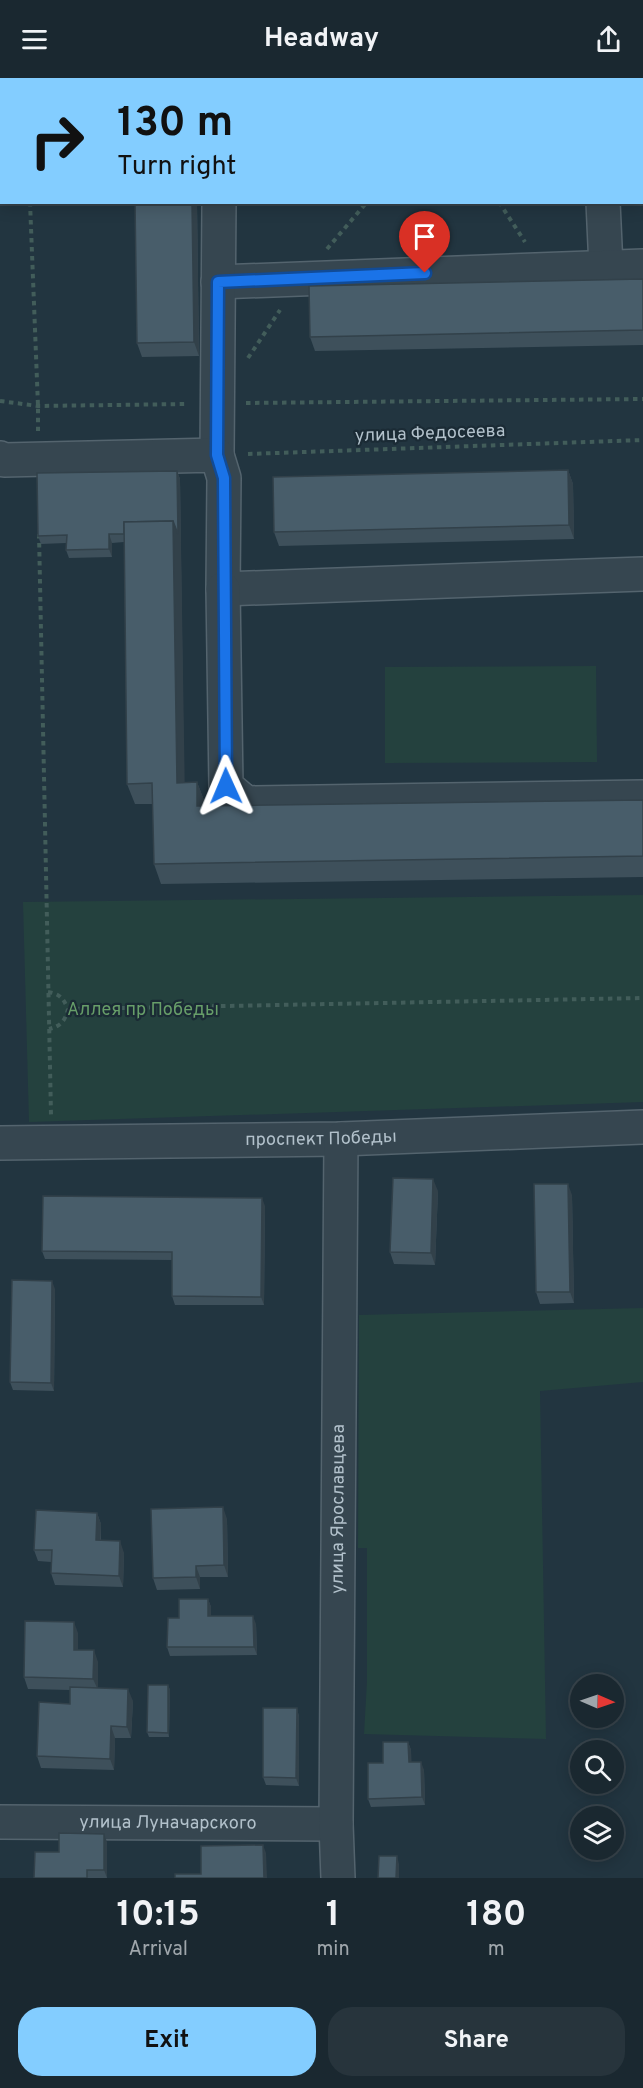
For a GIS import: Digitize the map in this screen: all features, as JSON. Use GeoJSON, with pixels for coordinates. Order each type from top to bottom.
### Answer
{"type":"FeatureCollection","features":[{"type":"Feature","properties":{"kind":"street"},"geometry":{"type":"LineString","coordinates":[[219,204],[217,455],[224,478],[226,786],[246,803],[643,797]]}},
{"type":"Feature","properties":{"kind":"street"},"geometry":{"type":"LineString","coordinates":[[603,204],[606,267]]}},
{"type":"Feature","properties":{"kind":"street"},"geometry":{"type":"LineString","coordinates":[[218,282],[643,266]]}},
{"type":"Feature","properties":{"kind":"street"},"geometry":{"type":"LineString","coordinates":[[0,458],[4,460],[217,455]]}},
{"type":"Feature","properties":{"kind":"street"},"geometry":{"type":"LineString","coordinates":[[224,589],[643,574]]}},
{"type":"Feature","properties":{"kind":"street","name":"проспект Победы"},"geometry":{"type":"LineString","coordinates":[[0,1143],[341,1139],[643,1127]]}},
{"type":"Feature","properties":{"kind":"street","name":"улица Ярославцева"},"geometry":{"type":"LineString","coordinates":[[338,1878],[336,1824],[341,1139]]}},
{"type":"Feature","properties":{"kind":"street","name":"улица Луначарского"},"geometry":{"type":"LineString","coordinates":[[0,1822],[336,1824]]}},
{"type":"Feature","properties":{"kind":"path"},"geometry":{"type":"LineString","coordinates":[[30,204],[39,406],[37,459]]}},
{"type":"Feature","properties":{"kind":"path"},"geometry":{"type":"LineString","coordinates":[[500,204],[542,269]]}},
{"type":"Feature","properties":{"kind":"path"},"geometry":{"type":"LineString","coordinates":[[0,401],[39,406],[643,399]]}},
{"type":"Feature","properties":{"kind":"path","name":"улица Федосеева"},"geometry":{"type":"LineString","coordinates":[[217,455],[643,440]]}},
{"type":"Feature","properties":{"kind":"path"},"geometry":{"type":"LineString","coordinates":[[39,530],[52,1143]]}},
{"type":"Feature","properties":{"kind":"path"},"geometry":{"type":"LineString","coordinates":[[48,992],[57,993],[63,998],[68,1009],[65,1021],[49,1029]]}},
{"type":"Feature","properties":{"kind":"path"},"geometry":{"type":"LineString","coordinates":[[68,1009],[643,998]]}},
{"type":"Feature","properties":{"kind":"green space"},"geometry":{"type":"Polygon","coordinates":[[[596,666],[597,762],[385,763],[385,667],[596,666]]]}},
{"type":"Feature","properties":{"kind":"green space","name":"Аллея пр Победы"},"geometry":{"type":"Polygon","coordinates":[[[643,895],[643,1102],[29,1122],[23,902],[643,895]]]}},
{"type":"Feature","properties":{"kind":"green space"},"geometry":{"type":"Polygon","coordinates":[[[643,1308],[643,1382],[540,1391],[546,1739],[364,1734],[367,1681],[367,1548],[358,1548],[359,1315],[643,1308]]]}},
{"type":"Feature","properties":{"kind":"building"},"geometry":{"type":"Polygon","coordinates":[[[135,204],[192,204],[194,342],[137,343],[135,204]]]}},
{"type":"Feature","properties":{"kind":"building"},"geometry":{"type":"Polygon","coordinates":[[[643,279],[643,330],[310,337],[309,286],[643,279]]]}},
{"type":"Feature","properties":{"kind":"building"},"geometry":{"type":"Polygon","coordinates":[[[568,470],[569,525],[274,532],[273,477],[568,470]]]}},
{"type":"Feature","properties":{"kind":"building"},"geometry":{"type":"Polygon","coordinates":[[[177,471],[178,534],[173,521],[124,522],[124,534],[109,534],[109,549],[66,550],[67,535],[38,536],[37,473],[177,471]]]}},
{"type":"Feature","properties":{"kind":"building"},"geometry":{"type":"Polygon","coordinates":[[[173,521],[177,783],[197,782],[197,806],[643,800],[643,856],[154,864],[152,783],[127,784],[124,522],[173,521]]]}},
{"type":"Feature","properties":{"kind":"building"},"geometry":{"type":"Polygon","coordinates":[[[393,1178],[433,1179],[431,1253],[390,1252],[393,1178]]]}},
{"type":"Feature","properties":{"kind":"building"},"geometry":{"type":"Polygon","coordinates":[[[534,1184],[568,1184],[570,1292],[536,1292],[534,1184]]]}},
{"type":"Feature","properties":{"kind":"building"},"geometry":{"type":"Polygon","coordinates":[[[43,1196],[262,1198],[261,1297],[172,1296],[172,1252],[42,1251],[43,1196]]]}},
{"type":"Feature","properties":{"kind":"building"},"geometry":{"type":"Polygon","coordinates":[[[12,1280],[52,1281],[51,1383],[10,1382],[12,1280]]]}},
{"type":"Feature","properties":{"kind":"building"},"geometry":{"type":"Polygon","coordinates":[[[223,1507],[224,1565],[196,1566],[196,1577],[153,1578],[151,1509],[223,1507]]]}},
{"type":"Feature","properties":{"kind":"building"},"geometry":{"type":"Polygon","coordinates":[[[36,1510],[97,1513],[96,1540],[120,1541],[119,1576],[51,1573],[52,1550],[34,1550],[36,1510]]]}},
{"type":"Feature","properties":{"kind":"building"},"geometry":{"type":"Polygon","coordinates":[[[179,1599],[208,1599],[208,1616],[253,1616],[254,1647],[167,1647],[168,1618],[179,1618],[179,1599]]]}},
{"type":"Feature","properties":{"kind":"building"},"geometry":{"type":"Polygon","coordinates":[[[25,1621],[74,1622],[74,1650],[94,1650],[93,1679],[24,1677],[25,1621]]]}},
{"type":"Feature","properties":{"kind":"building"},"geometry":{"type":"Polygon","coordinates":[[[148,1685],[168,1685],[168,1733],[147,1732],[148,1685]]]}},
{"type":"Feature","properties":{"kind":"building"},"geometry":{"type":"Polygon","coordinates":[[[70,1687],[128,1689],[127,1727],[111,1726],[110,1759],[37,1756],[39,1702],[70,1704],[70,1687]]]}},
{"type":"Feature","properties":{"kind":"building"},"geometry":{"type":"Polygon","coordinates":[[[263,1708],[297,1708],[296,1778],[263,1777],[263,1708]]]}},
{"type":"Feature","properties":{"kind":"building"},"geometry":{"type":"Polygon","coordinates":[[[383,1742],[408,1742],[409,1762],[421,1762],[422,1797],[368,1799],[368,1763],[383,1763],[383,1742]]]}},
{"type":"Feature","properties":{"kind":"building"},"geometry":{"type":"Polygon","coordinates":[[[59,1833],[104,1834],[104,1870],[87,1870],[87,1878],[34,1878],[35,1852],[59,1852],[59,1833]]]}},
{"type":"Feature","properties":{"kind":"building"},"geometry":{"type":"Polygon","coordinates":[[[263,1845],[264,1878],[175,1878],[175,1874],[201,1874],[201,1846],[263,1845]]]}},
{"type":"Feature","properties":{"kind":"building"},"geometry":{"type":"Polygon","coordinates":[[[379,1856],[397,1856],[396,1878],[378,1878],[379,1856]]]}},
{"type":"Feature","properties":{"kind":"route"},"geometry":{"type":"LineString","coordinates":[[226,786],[224,478],[217,455],[218,282],[425,273]]}}]}
